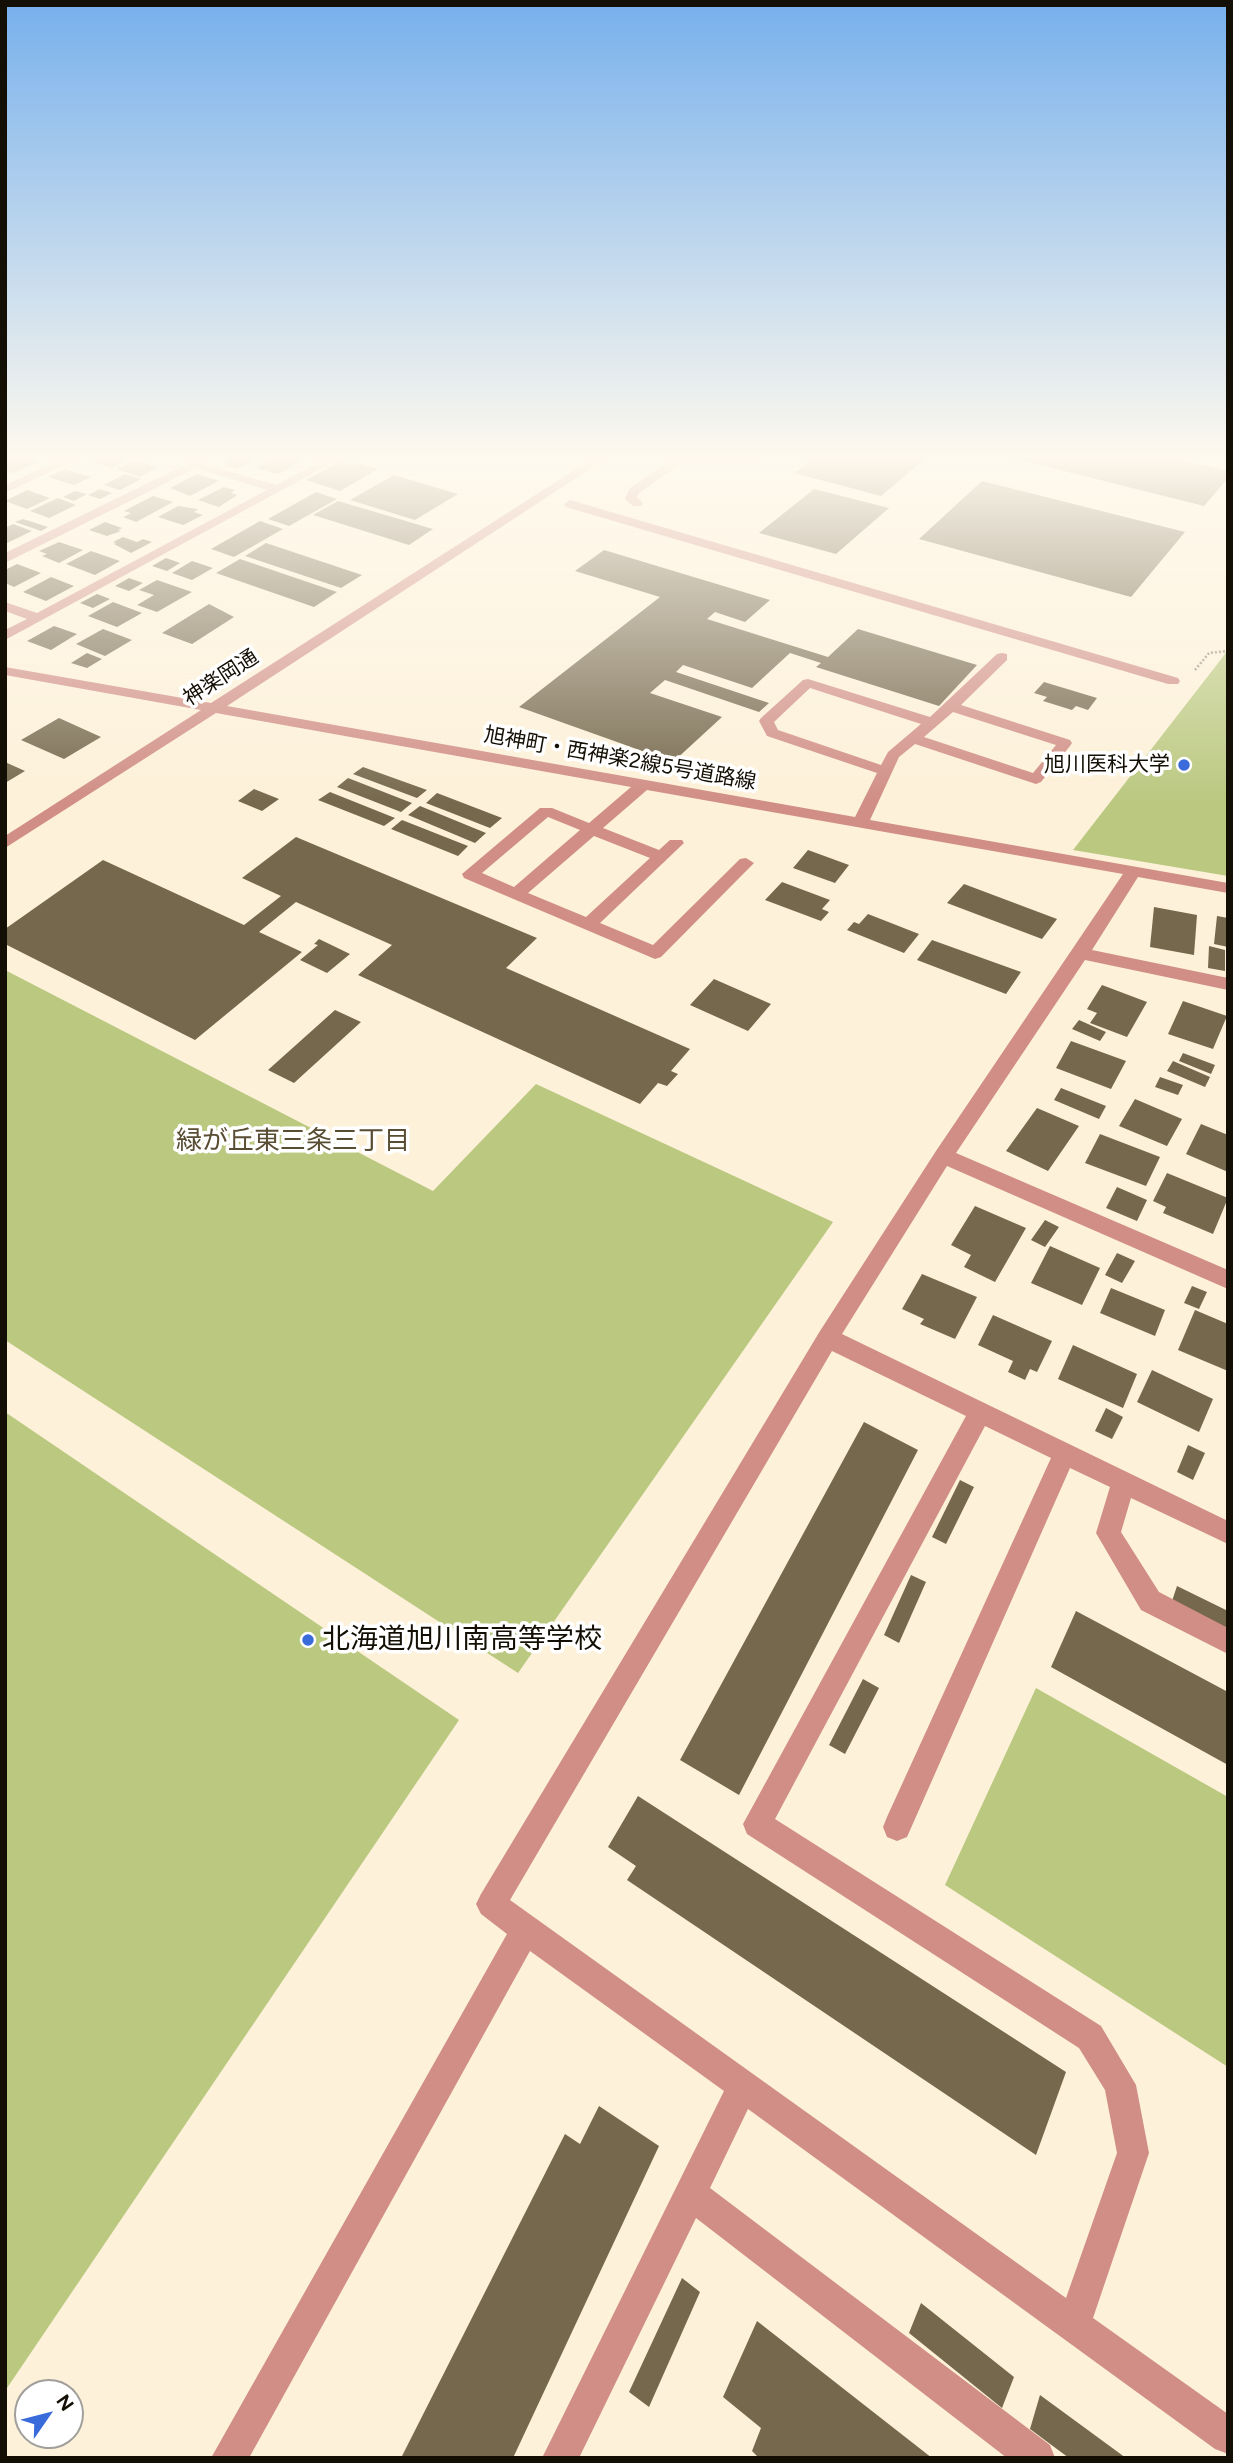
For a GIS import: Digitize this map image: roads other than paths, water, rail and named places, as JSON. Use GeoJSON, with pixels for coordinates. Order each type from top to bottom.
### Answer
{"type":"FeatureCollection","features":[{"type":"Feature","properties":{"kind":"street"},"geometry":{"type":"LineString","coordinates":[[5,636],[121,573]]}},
{"type":"Feature","properties":{"kind":"street","name":"神楽岡通"},"geometry":{"type":"LineString","coordinates":[[5,843],[422,573]]}},
{"type":"Feature","properties":{"kind":"street"},"geometry":{"type":"LineString","coordinates":[[804,573],[1173,681]]}},
{"type":"Feature","properties":{"kind":"street"},"geometry":{"type":"LineString","coordinates":[[5,606],[38,618]]}},
{"type":"Feature","properties":{"kind":"street"},"geometry":{"type":"LineString","coordinates":[[861,822],[893,755],[951,707],[1002,657]]}},
{"type":"Feature","properties":{"kind":"street","name":"旭神町・西神楽2線5号道路線"},"geometry":{"type":"LineString","coordinates":[[5,671],[1228,888]]}},
{"type":"Feature","properties":{"kind":"street"},"geometry":{"type":"LineString","coordinates":[[885,771],[772,733],[766,720],[808,683],[933,723]]}},
{"type":"Feature","properties":{"kind":"street"},"geometry":{"type":"LineString","coordinates":[[912,738],[1036,779],[1065,743],[951,707]]}},
{"type":"Feature","properties":{"kind":"street"},"geometry":{"type":"LineString","coordinates":[[516,894],[643,785]]}},
{"type":"Feature","properties":{"kind":"street"},"geometry":{"type":"LineString","coordinates":[[661,857],[546,811],[470,874],[655,953],[746,863]]}},
{"type":"Feature","properties":{"kind":"street"},"geometry":{"type":"LineString","coordinates":[[589,925],[676,843]]}},
{"type":"Feature","properties":{"kind":"street"},"geometry":{"type":"LineString","coordinates":[[1133,872],[943,1156],[828,1338],[491,1904],[1228,2435]]}},
{"type":"Feature","properties":{"kind":"street"},"geometry":{"type":"LineString","coordinates":[[1081,953],[1228,984]]}},
{"type":"Feature","properties":{"kind":"street"},"geometry":{"type":"LineString","coordinates":[[943,1156],[1228,1280]]}},
{"type":"Feature","properties":{"kind":"street"},"geometry":{"type":"LineString","coordinates":[[828,1338],[1228,1533]]}},
{"type":"Feature","properties":{"kind":"street"},"geometry":{"type":"LineString","coordinates":[[980,1412],[757,1824],[1090,2037],[1120,2084],[1133,2152],[1074,2324]]}},
{"type":"Feature","properties":{"kind":"street"},"geometry":{"type":"LineString","coordinates":[[898,1827],[1065,1454]]}},
{"type":"Feature","properties":{"kind":"street"},"geometry":{"type":"LineString","coordinates":[[1125,1483],[1108,1534],[1150,1601],[1228,1642]]}},
{"type":"Feature","properties":{"kind":"street"},"geometry":{"type":"LineString","coordinates":[[229,2458],[526,1929]]}},
{"type":"Feature","properties":{"kind":"street"},"geometry":{"type":"LineString","coordinates":[[560,2458],[743,2086]]}},
{"type":"Feature","properties":{"kind":"street"},"geometry":{"type":"LineString","coordinates":[[691,2193],[1037,2458]]}},
{"type":"Feature","properties":{"kind":"place","name":"旭川医科大学"},"geometry":{"type":"Point","coordinates":[1184,765]}},
{"type":"Feature","properties":{"kind":"place","name":"北海道旭川南高等学校"},"geometry":{"type":"Point","coordinates":[308,1640]}},
{"type":"Feature","properties":{"kind":"district","name":"緑が丘東三条三丁目"},"geometry":{"type":"Point","coordinates":[293,1141]}}]}
